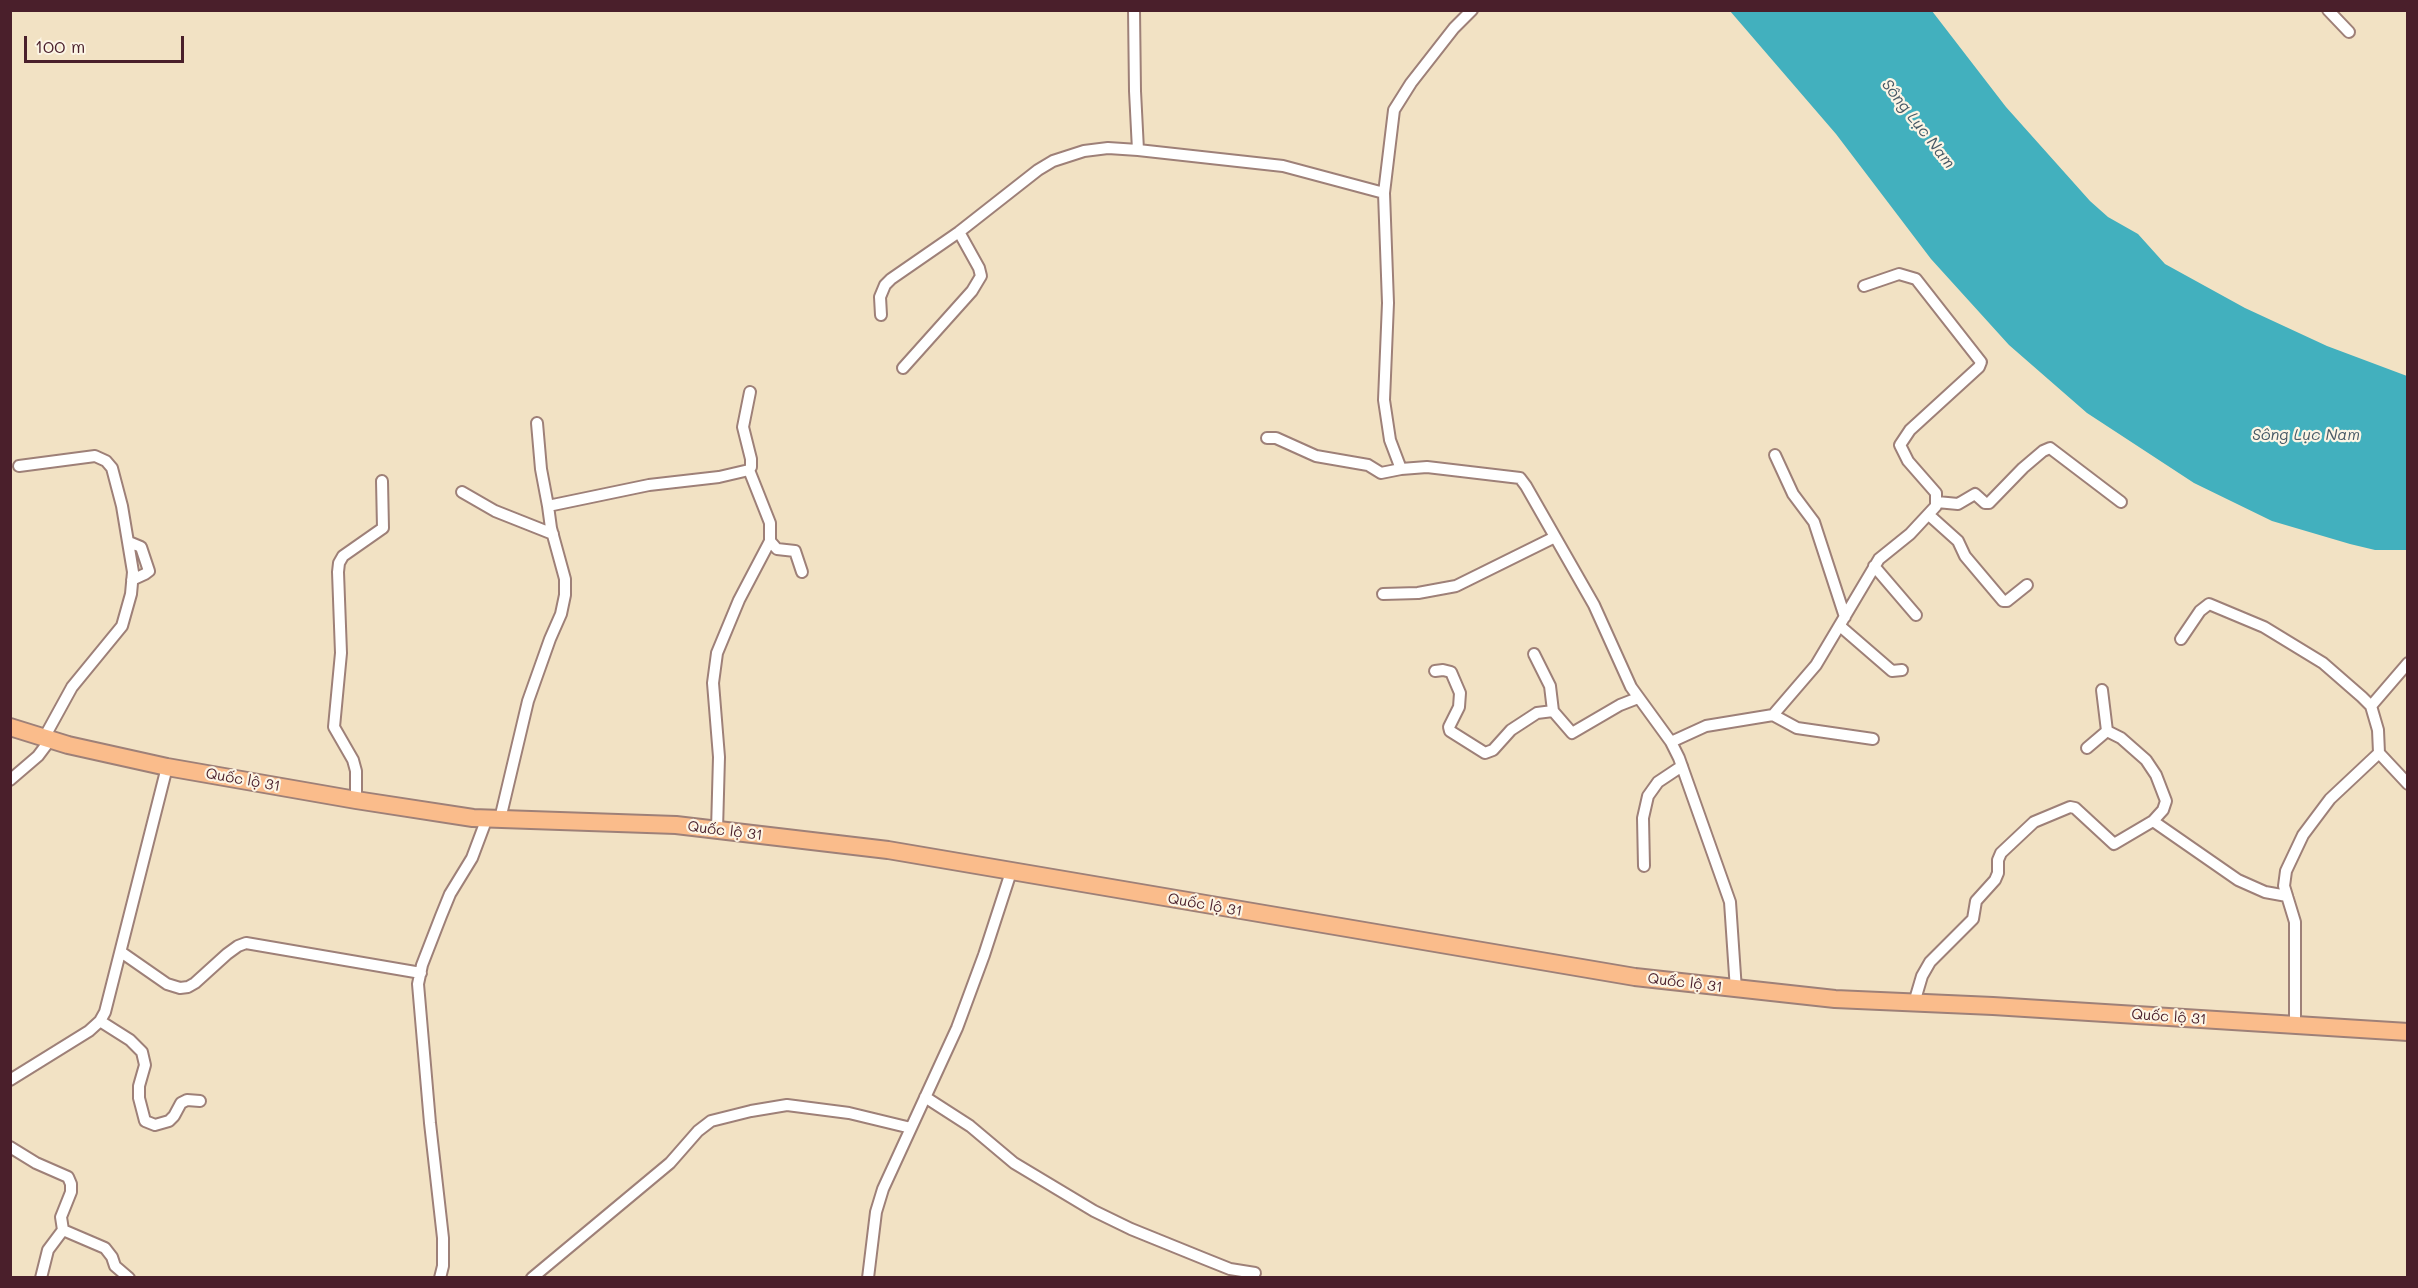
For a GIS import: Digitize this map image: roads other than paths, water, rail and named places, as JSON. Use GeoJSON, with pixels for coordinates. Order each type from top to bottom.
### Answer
{"type":"FeatureCollection","features":[{"type":"Feature","properties":{"kind":"highway","name":"Quốc lộ 31"},"geometry":{"type":"LineString","coordinates":[[10,727],[47,739],[167,767],[356,800],[493,818],[676,825],[888,850],[1620,976],[1835,999],[2408,1032]]}},
{"type":"Feature","properties":{"kind":"street"},"geometry":{"type":"LineString","coordinates":[[1134,10],[1138,150]]}},
{"type":"Feature","properties":{"kind":"street"},"geometry":{"type":"LineString","coordinates":[[1401,469],[1390,440],[1384,400],[1388,311],[1384,193],[1389,142],[1394,110],[1398,102],[1454,28],[1472,10]]}},
{"type":"Feature","properties":{"kind":"street"},"geometry":{"type":"LineString","coordinates":[[2328,10],[2349,32]]}},
{"type":"Feature","properties":{"kind":"street"},"geometry":{"type":"LineString","coordinates":[[881,315],[880,297],[885,285],[959,232],[1038,170],[1053,161],[1095,149],[1138,150],[1283,166],[1384,193]]}},
{"type":"Feature","properties":{"kind":"street"},"geometry":{"type":"LineString","coordinates":[[903,368],[972,291],[981,276],[959,232]]}},
{"type":"Feature","properties":{"kind":"street"},"geometry":{"type":"LineString","coordinates":[[1773,715],[1816,665],[1874,566],[1929,515],[1937,502],[1936,493],[1908,461],[1900,445],[1910,430],[1979,367],[1981,362],[1916,279],[1899,274],[1864,286]]}},
{"type":"Feature","properties":{"kind":"street"},"geometry":{"type":"LineString","coordinates":[[717,830],[719,757],[713,683],[717,652],[739,600],[770,541],[770,523],[749,470],[751,459],[743,426],[750,392]]}},
{"type":"Feature","properties":{"kind":"street"},"geometry":{"type":"LineString","coordinates":[[440,1278],[443,1266],[443,1238],[418,984],[450,894],[493,818],[528,701],[561,614],[565,595],[565,579],[553,534],[541,469],[537,423]]}},
{"type":"Feature","properties":{"kind":"street"},"geometry":{"type":"LineString","coordinates":[[1267,438],[1276,438],[1316,456],[1368,465],[1381,474],[1401,469],[1427,467],[1520,477],[1594,605],[1618,662],[1638,698],[1671,742],[1682,766],[1730,902],[1736,990]]}},
{"type":"Feature","properties":{"kind":"street"},"geometry":{"type":"LineString","coordinates":[[1937,502],[1958,504],[1976,494],[1985,503],[1989,503],[2028,463],[2050,448],[2121,502]]}},
{"type":"Feature","properties":{"kind":"street"},"geometry":{"type":"LineString","coordinates":[[1775,455],[1793,494],[1814,522],[1843,621],[1885,666],[1892,671],[1902,670]]}},
{"type":"Feature","properties":{"kind":"street"},"geometry":{"type":"LineString","coordinates":[[10,780],[38,756],[72,687],[122,626],[131,594],[132,580],[129,542],[112,468],[106,461],[95,456],[20,466]]}},
{"type":"Feature","properties":{"kind":"street"},"geometry":{"type":"LineString","coordinates":[[548,506],[650,485],[719,477],[749,470]]}},
{"type":"Feature","properties":{"kind":"street"},"geometry":{"type":"LineString","coordinates":[[356,800],[356,771],[353,760],[334,727],[341,653],[338,572],[339,563],[344,556],[383,528],[382,481]]}},
{"type":"Feature","properties":{"kind":"street"},"geometry":{"type":"LineString","coordinates":[[462,492],[495,511],[553,534]]}},
{"type":"Feature","properties":{"kind":"street"},"geometry":{"type":"LineString","coordinates":[[1929,515],[1958,541],[1965,556],[2002,601],[2007,601],[2027,585]]}},
{"type":"Feature","properties":{"kind":"street"},"geometry":{"type":"LineString","coordinates":[[1383,594],[1418,593],[1456,586],[1555,537]]}},
{"type":"Feature","properties":{"kind":"street"},"geometry":{"type":"LineString","coordinates":[[770,541],[777,549],[795,550],[802,572]]}},
{"type":"Feature","properties":{"kind":"street"},"geometry":{"type":"LineString","coordinates":[[129,542],[141,547],[148,570],[145,574],[132,580]]}},
{"type":"Feature","properties":{"kind":"street"},"geometry":{"type":"LineString","coordinates":[[1874,566],[1917,615]]}},
{"type":"Feature","properties":{"kind":"street"},"geometry":{"type":"LineString","coordinates":[[2181,639],[2205,606],[2209,604],[2264,627],[2302,649],[2341,678],[2371,706],[2378,730],[2379,753],[2408,784]]}},
{"type":"Feature","properties":{"kind":"street"},"geometry":{"type":"LineString","coordinates":[[1534,654],[1550,686],[1553,711],[1572,733],[1620,705],[1638,698]]}},
{"type":"Feature","properties":{"kind":"street"},"geometry":{"type":"LineString","coordinates":[[2371,706],[2408,663]]}},
{"type":"Feature","properties":{"kind":"street"},"geometry":{"type":"LineString","coordinates":[[1435,671],[1451,672],[1460,693],[1460,707],[1449,727],[1450,731],[1485,753],[1493,750],[1511,730],[1537,713],[1553,711]]}},
{"type":"Feature","properties":{"kind":"street"},"geometry":{"type":"LineString","coordinates":[[2102,690],[2107,730]]}},
{"type":"Feature","properties":{"kind":"street"},"geometry":{"type":"LineString","coordinates":[[1671,742],[1706,726],[1773,715],[1797,728],[1873,739]]}},
{"type":"Feature","properties":{"kind":"street"},"geometry":{"type":"LineString","coordinates":[[2087,748],[2107,730]]}},
{"type":"Feature","properties":{"kind":"street"},"geometry":{"type":"LineString","coordinates":[[1914,1003],[1922,976],[1930,962],[1973,919],[1976,901],[1995,880],[1998,873],[1998,860],[2001,853],[2034,822],[2073,806],[2114,844],[2152,821],[2163,810],[2166,801],[2152,766],[2121,738],[2107,730]]}},
{"type":"Feature","properties":{"kind":"street"},"geometry":{"type":"LineString","coordinates":[[2295,1026],[2295,922],[2284,886],[2286,871],[2303,835],[2330,799],[2379,753]]}},
{"type":"Feature","properties":{"kind":"street"},"geometry":{"type":"LineString","coordinates":[[1644,866],[1643,818],[1648,796],[1658,783],[1682,766]]}},
{"type":"Feature","properties":{"kind":"street"},"geometry":{"type":"LineString","coordinates":[[10,1080],[100,1022],[108,1004],[167,767]]}},
{"type":"Feature","properties":{"kind":"street"},"geometry":{"type":"LineString","coordinates":[[2152,821],[2238,880],[2265,892],[2287,896]]}},
{"type":"Feature","properties":{"kind":"street"},"geometry":{"type":"LineString","coordinates":[[868,1278],[876,1212],[883,1189],[957,1028],[984,956],[1011,872]]}},
{"type":"Feature","properties":{"kind":"street"},"geometry":{"type":"LineString","coordinates":[[121,952],[167,984],[180,988],[195,983],[227,954],[246,943],[421,973]]}},
{"type":"Feature","properties":{"kind":"street"},"geometry":{"type":"LineString","coordinates":[[100,1022],[130,1040],[142,1052],[145,1065],[139,1092],[145,1121],[155,1125],[169,1121],[181,1103],[187,1100],[200,1101]]}},
{"type":"Feature","properties":{"kind":"street"},"geometry":{"type":"LineString","coordinates":[[925,1097],[970,1126],[1014,1163],[1094,1211],[1204,1259],[1230,1269],[1255,1273]]}},
{"type":"Feature","properties":{"kind":"street"},"geometry":{"type":"LineString","coordinates":[[532,1278],[670,1163],[698,1131],[711,1121],[787,1105],[849,1113],[911,1128]]}},
{"type":"Feature","properties":{"kind":"street"},"geometry":{"type":"LineString","coordinates":[[10,1147],[36,1163],[68,1177],[71,1192],[61,1217],[63,1230],[48,1250],[41,1278]]}},
{"type":"Feature","properties":{"kind":"street"},"geometry":{"type":"LineString","coordinates":[[63,1230],[105,1248],[115,1266],[129,1278]]}},
{"type":"Feature","properties":{"kind":"water","name":"Sông Lục Nam"},"geometry":{"type":"Polygon","coordinates":[[[1730,11],[1932,11],[2006,107],[2090,201],[2108,217],[2138,234],[2165,264],[2245,308],[2327,346],[2407,376],[2407,550],[2375,550],[2272,521],[2194,483],[2087,413],[2009,345],[1931,259],[1836,134],[1730,11]]]}}]}
